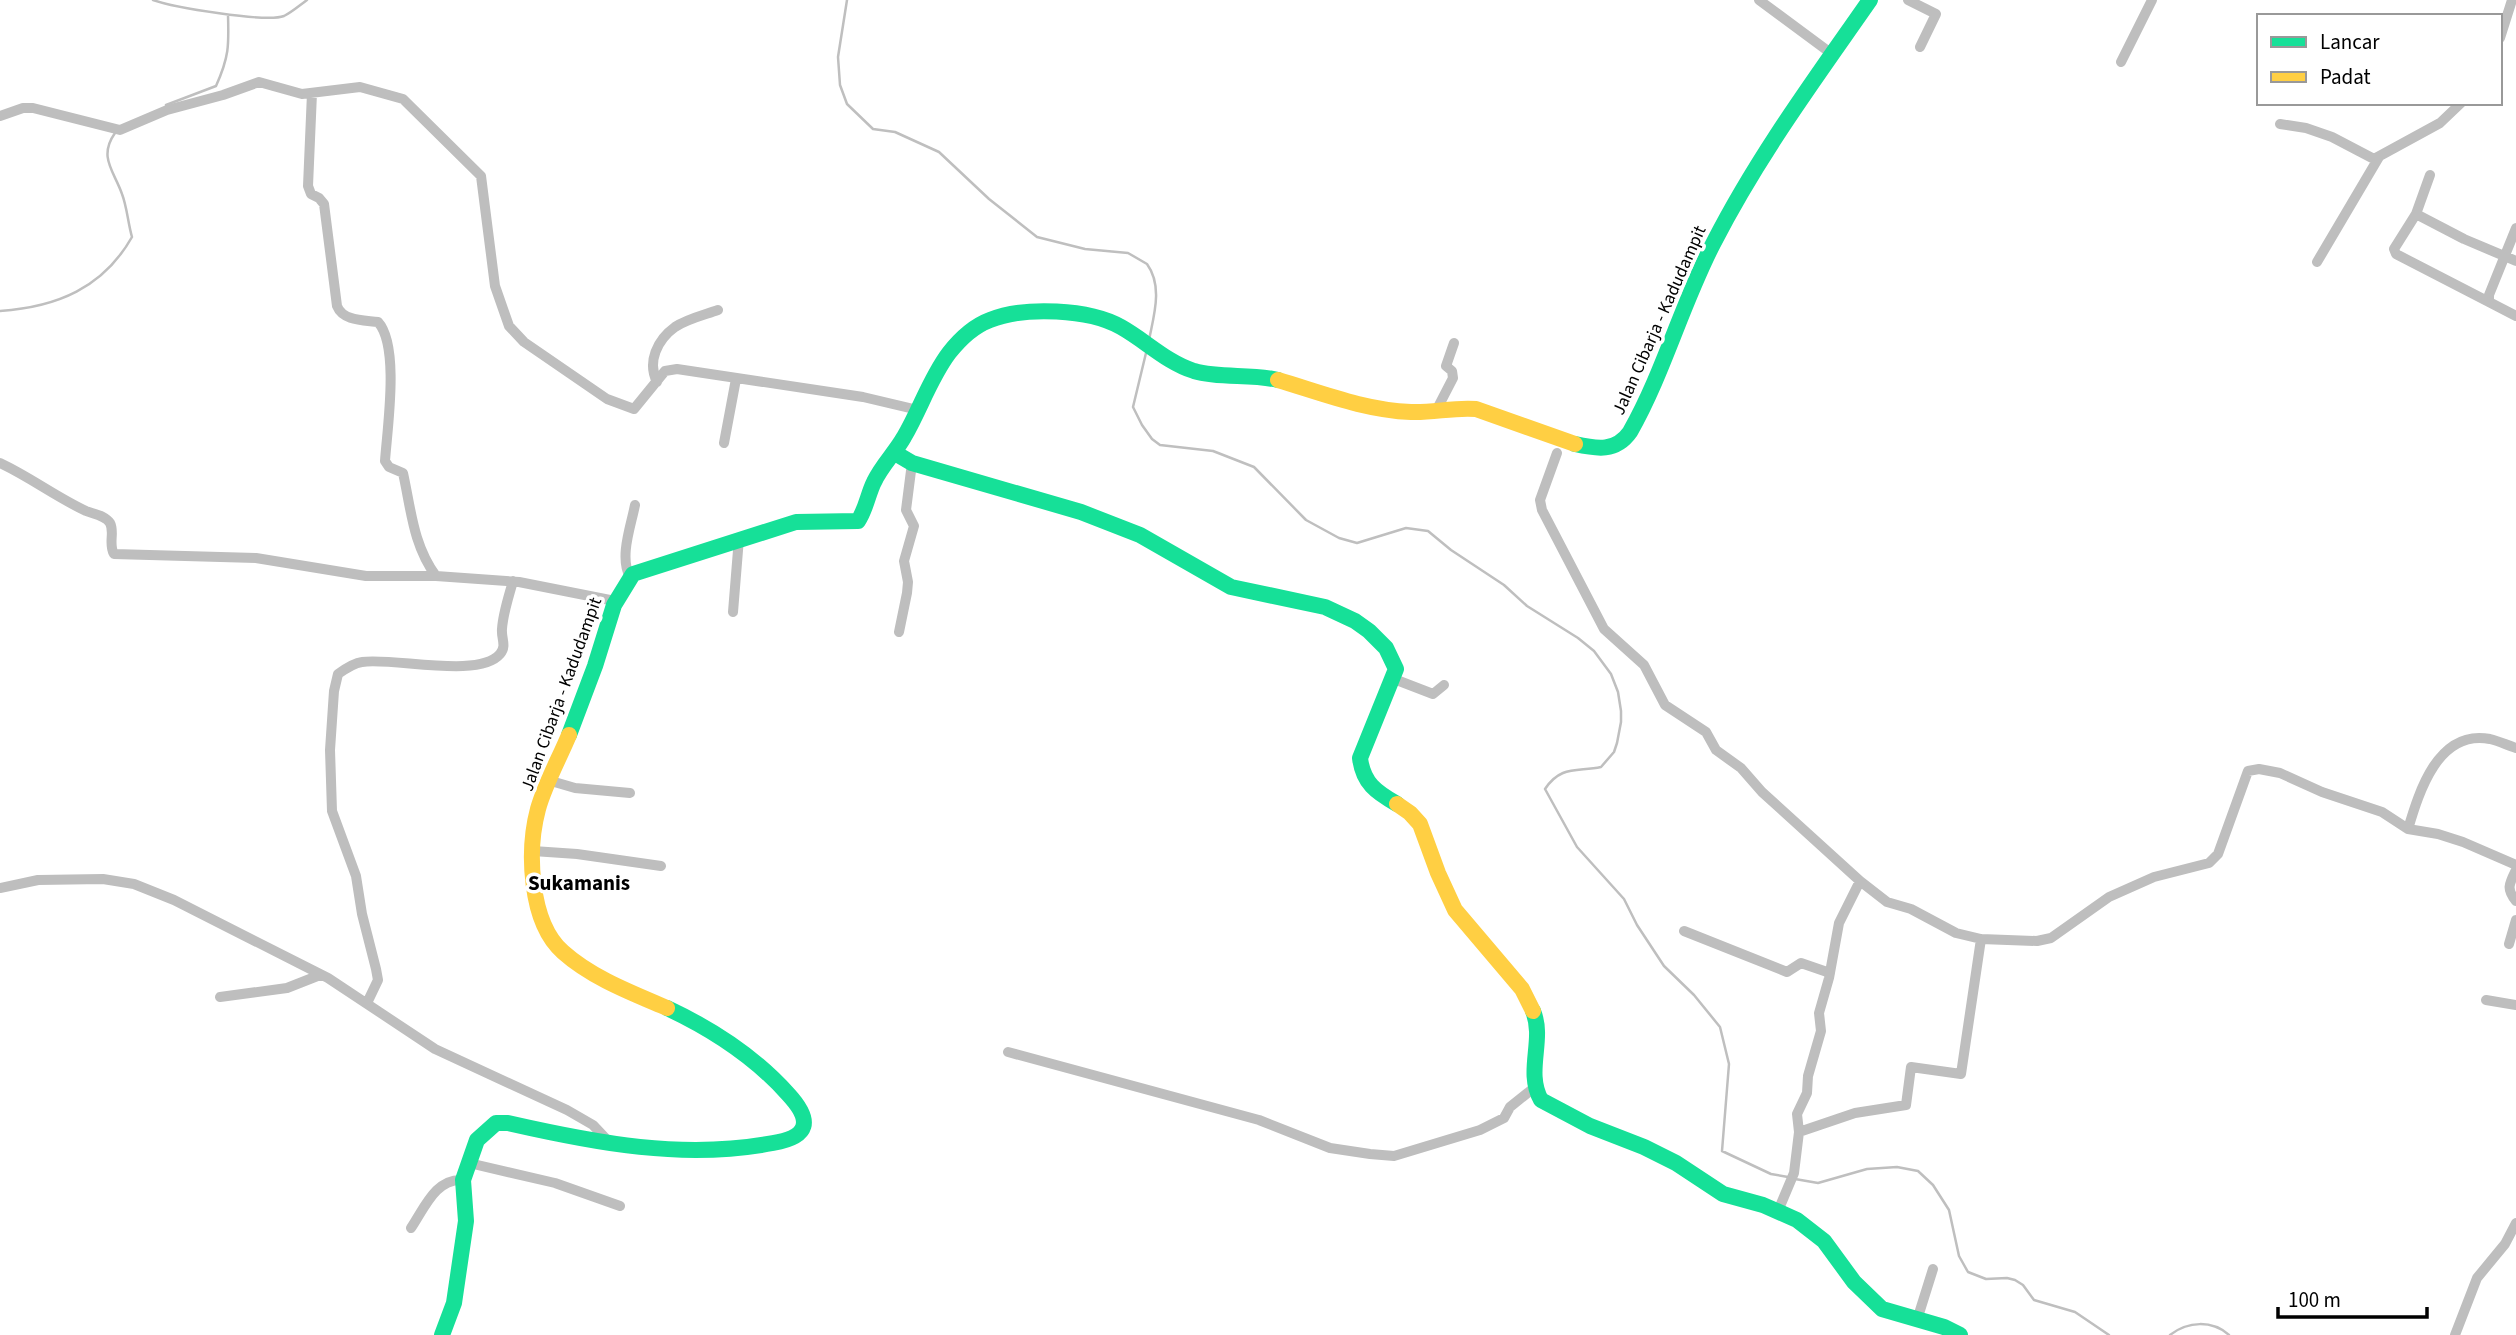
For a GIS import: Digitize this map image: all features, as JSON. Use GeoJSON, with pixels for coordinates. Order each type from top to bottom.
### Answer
{"type":"FeatureCollection","features":[{"type":"Feature","properties":{"kind":"street"},"geometry":{"type":"LineString","coordinates":[[1759,0],[1832,54]]}},
{"type":"Feature","properties":{"kind":"street","name":"Jalan Cibarja - Kadudampit"},"geometry":{"type":"LineString","coordinates":[[442,1335],[454,1303],[466,1221],[463,1180],[477,1140],[496,1123],[508,1123],[581,1140],[702,1152],[731,1150],[786,1140],[798,1135],[803,1129],[804,1118],[799,1106],[737,1046],[585,968],[555,945],[543,925],[537,905],[533,851],[538,808],[595,667],[615,601],[630,577],[643,569],[796,522],[858,521],[877,476],[894,453],[952,348],[961,338],[990,319],[1003,315],[1037,312],[1104,319],[1174,363],[1207,374],[1258,376],[1363,405],[1411,412],[1472,408],[1593,449],[1618,446],[1626,438],[1638,416],[1712,245],[1739,195],[1767,149],[1870,0]]}},
{"type":"Feature","properties":{"kind":"street"},"geometry":{"type":"LineString","coordinates":[[1908,0],[1936,15],[1920,47]]}},
{"type":"Feature","properties":{"kind":"street"},"geometry":{"type":"LineString","coordinates":[[2121,62],[2152,0]]}},
{"type":"Feature","properties":{"kind":"street"},"geometry":{"type":"LineString","coordinates":[[2502,32],[2512,0]]}},
{"type":"Feature","properties":{"kind":"street"},"geometry":{"type":"LineString","coordinates":[[0,116],[23,108],[33,108],[120,130],[167,110],[259,82],[302,94],[360,87],[403,99],[481,176],[495,286],[507,322],[524,342],[607,399],[634,409],[665,371],[677,369],[863,397],[918,410]]}},
{"type":"Feature","properties":{"kind":"street"},"geometry":{"type":"LineString","coordinates":[[312,93],[308,186],[311,194],[324,204],[337,306],[344,317],[378,322],[384,332],[391,378],[386,464],[403,473],[409,514],[419,546],[436,576]]}},
{"type":"Feature","properties":{"kind":"street"},"geometry":{"type":"LineString","coordinates":[[2280,124],[2306,128],[2332,137],[2371,158],[2379,157],[2440,123],[2459,105]]}},
{"type":"Feature","properties":{"kind":"street"},"geometry":{"type":"LineString","coordinates":[[2317,262],[2379,157]]}},
{"type":"Feature","properties":{"kind":"street"},"geometry":{"type":"LineString","coordinates":[[2430,174],[2416,214],[2394,252],[2516,316]]}},
{"type":"Feature","properties":{"kind":"street"},"geometry":{"type":"LineString","coordinates":[[2416,214],[2429,223],[2511,259]]}},
{"type":"Feature","properties":{"kind":"street"},"geometry":{"type":"LineString","coordinates":[[2489,302],[2489,295],[2511,259],[2516,228]]}},
{"type":"Feature","properties":{"kind":"street"},"geometry":{"type":"LineString","coordinates":[[657,382],[653,374],[652,360],[661,342],[674,328],[718,310]]}},
{"type":"Feature","properties":{"kind":"street"},"geometry":{"type":"LineString","coordinates":[[1437,409],[1453,378],[1452,371],[1446,366],[1454,342]]}},
{"type":"Feature","properties":{"kind":"street"},"geometry":{"type":"LineString","coordinates":[[724,443],[736,379]]}},
{"type":"Feature","properties":{"kind":"street"},"geometry":{"type":"LineString","coordinates":[[894,453],[912,463],[1081,512],[1140,535],[1231,587],[1325,607],[1355,621],[1386,648],[1395,664],[1394,679],[1360,758],[1360,770],[1373,789],[1419,821],[1438,874],[1455,909],[1471,933],[1526,998],[1535,1017],[1533,1075],[1541,1100],[1565,1114],[1676,1163],[1723,1194],[1778,1211],[1797,1220],[1816,1234],[1864,1293],[1882,1309],[1944,1327],[1960,1335]]}},
{"type":"Feature","properties":{"kind":"street"},"geometry":{"type":"LineString","coordinates":[[1557,453],[1540,500],[1542,510],[1604,629],[1644,665],[1665,705],[1706,732],[1716,750],[1741,768],[1762,792],[1887,902],[1911,909],[1956,933],[1981,939],[2037,941],[2051,937],[2109,897],[2154,877],[2209,863],[2218,854],[2246,776],[2252,769],[2280,773],[2322,792],[2382,812],[2408,829],[2463,842],[2516,868],[2508,885],[2508,892],[2516,901]]}},
{"type":"Feature","properties":{"kind":"street"},"geometry":{"type":"LineString","coordinates":[[0,463],[106,519],[111,524],[111,547],[114,554],[256,558],[366,576],[436,576],[513,581],[615,601]]}},
{"type":"Feature","properties":{"kind":"street"},"geometry":{"type":"LineString","coordinates":[[899,632],[908,582],[904,561],[914,526],[906,510],[912,463]]}},
{"type":"Feature","properties":{"kind":"street"},"geometry":{"type":"LineString","coordinates":[[630,577],[626,555],[635,505]]}},
{"type":"Feature","properties":{"kind":"street"},"geometry":{"type":"LineString","coordinates":[[733,612],[740,538]]}},
{"type":"Feature","properties":{"kind":"street"},"geometry":{"type":"LineString","coordinates":[[367,1003],[377,980],[376,969],[362,914],[356,876],[332,811],[330,750],[334,691],[338,674],[358,662],[384,660],[447,666],[478,664],[499,656],[504,645],[502,630],[513,581]]}},
{"type":"Feature","properties":{"kind":"street"},"geometry":{"type":"LineString","coordinates":[[1394,679],[1433,694],[1444,685]]}},
{"type":"Feature","properties":{"kind":"street"},"geometry":{"type":"LineString","coordinates":[[2408,829],[2418,795],[2436,763],[2448,750],[2462,741],[2477,739],[2489,739],[2516,748]]}},
{"type":"Feature","properties":{"kind":"street"},"geometry":{"type":"LineString","coordinates":[[551,781],[569,787],[630,793]]}},
{"type":"Feature","properties":{"kind":"street"},"geometry":{"type":"LineString","coordinates":[[533,851],[577,854],[661,866]]}},
{"type":"Feature","properties":{"kind":"street"},"geometry":{"type":"LineString","coordinates":[[0,888],[38,880],[68,878],[134,884],[174,900],[320,975],[435,1049],[524,1089],[593,1125],[609,1142]]}},
{"type":"Feature","properties":{"kind":"street"},"geometry":{"type":"LineString","coordinates":[[1778,1211],[1794,1173],[1800,1132],[1797,1114],[1807,1093],[1808,1076],[1821,1031],[1819,1013],[1839,923],[1860,881]]}},
{"type":"Feature","properties":{"kind":"street"},"geometry":{"type":"LineString","coordinates":[[2509,944],[2516,920]]}},
{"type":"Feature","properties":{"kind":"street"},"geometry":{"type":"LineString","coordinates":[[1685,931],[1787,972],[1801,963],[1830,973]]}},
{"type":"Feature","properties":{"kind":"street"},"geometry":{"type":"LineString","coordinates":[[1800,1132],[1856,1113],[1906,1105],[1911,1068],[1961,1074],[1981,939]]}},
{"type":"Feature","properties":{"kind":"street"},"geometry":{"type":"LineString","coordinates":[[220,997],[286,988],[320,975]]}},
{"type":"Feature","properties":{"kind":"street"},"geometry":{"type":"LineString","coordinates":[[2486,1000],[2516,1005]]}},
{"type":"Feature","properties":{"kind":"street"},"geometry":{"type":"LineString","coordinates":[[1008,1052],[1259,1120],[1330,1148],[1394,1156],[1480,1130],[1504,1118],[1510,1107],[1535,1087]]}},
{"type":"Feature","properties":{"kind":"street"},"geometry":{"type":"LineString","coordinates":[[469,1163],[555,1182],[620,1206]]}},
{"type":"Feature","properties":{"kind":"street"},"geometry":{"type":"LineString","coordinates":[[411,1228],[444,1182],[452,1179],[463,1180]]}},
{"type":"Feature","properties":{"kind":"street"},"geometry":{"type":"LineString","coordinates":[[2455,1335],[2477,1278],[2505,1244],[2516,1223]]}},
{"type":"Feature","properties":{"kind":"street"},"geometry":{"type":"LineString","coordinates":[[1917,1320],[1933,1269]]}},
{"type":"Feature","properties":{"kind":"waterway"},"geometry":{"type":"LineString","coordinates":[[153,0],[219,13],[274,18],[284,16],[307,0]]}},
{"type":"Feature","properties":{"kind":"waterway"},"geometry":{"type":"LineString","coordinates":[[847,0],[838,57],[840,85],[847,104],[873,129],[895,132],[939,152],[989,199],[1037,237],[1085,249],[1128,253],[1147,264],[1156,291],[1149,340]]}},
{"type":"Feature","properties":{"kind":"waterway"},"geometry":{"type":"LineString","coordinates":[[166,105],[216,86],[227,51],[228,15]]}},
{"type":"Feature","properties":{"kind":"waterway"},"geometry":{"type":"LineString","coordinates":[[0,311],[41,305],[76,292],[107,270],[132,237],[124,199],[109,164],[108,149],[115,133]]}},
{"type":"Feature","properties":{"kind":"waterway"},"geometry":{"type":"LineString","coordinates":[[1146,353],[1133,407],[1142,425],[1160,445],[1213,451],[1254,467],[1306,520],[1339,538],[1357,543],[1406,528],[1428,531],[1451,550],[1504,585],[1527,606],[1594,651],[1611,674],[1618,692],[1621,722],[1614,752],[1601,767],[1563,773],[1545,789],[1577,847],[1624,899],[1637,925],[1664,966],[1694,995],[1720,1027],[1729,1064],[1722,1151],[1771,1174],[1788,1177]]}},
{"type":"Feature","properties":{"kind":"waterway"},"geometry":{"type":"LineString","coordinates":[[1795,1179],[1818,1183],[1867,1169],[1897,1167],[1918,1171],[1933,1185],[1949,1210],[1959,1256],[1968,1272],[1986,1279],[2015,1280],[2023,1285],[2034,1300],[2075,1312],[2109,1335]]}},
{"type":"Feature","properties":{"kind":"waterway"},"geometry":{"type":"LineString","coordinates":[[2170,1335],[2184,1327],[2200,1324],[2215,1327],[2229,1335]]}},
{"type":"Feature","properties":{"kind":"traffic: fast"},"geometry":{"type":"LineString","coordinates":[[1575,444],[1598,448],[1612,446],[1630,432],[1653,386],[1692,289],[1731,210],[1788,118],[1870,0]]}},
{"type":"Feature","properties":{"kind":"traffic: fast"},"geometry":{"type":"LineString","coordinates":[[569,735],[614,605],[633,574],[796,522],[858,521],[877,476],[904,437],[942,363],[963,338],[984,323],[1004,316],[1038,311],[1092,316],[1121,327],[1165,357],[1194,371],[1278,380]]}},
{"type":"Feature","properties":{"kind":"traffic: fast"},"geometry":{"type":"LineString","coordinates":[[895,453],[912,463],[1081,512],[1140,535],[1231,587],[1325,607],[1355,621],[1386,648],[1396,669],[1360,758],[1367,780],[1397,804]]}},
{"type":"Feature","properties":{"kind":"traffic: fast"},"geometry":{"type":"LineString","coordinates":[[442,1335],[454,1303],[466,1221],[463,1180],[477,1140],[496,1123],[508,1123],[607,1143],[706,1150],[773,1143],[794,1137],[800,1132],[804,1120],[801,1112],[775,1080],[717,1035],[667,1008]]}},
{"type":"Feature","properties":{"kind":"traffic: fast"},"geometry":{"type":"LineString","coordinates":[[1533,1011],[1537,1033],[1535,1078],[1541,1100],[1590,1126],[1676,1163],[1723,1194],[1763,1205],[1797,1220],[1824,1241],[1854,1282],[1882,1309],[1944,1327],[1960,1335]]}},
{"type":"Feature","properties":{"kind":"traffic: slow"},"geometry":{"type":"LineString","coordinates":[[1278,380],[1343,400],[1394,411],[1476,409],[1575,444]]}},
{"type":"Feature","properties":{"kind":"traffic: slow"},"geometry":{"type":"LineString","coordinates":[[569,735],[544,790],[532,844],[534,885],[543,923],[563,952],[587,970],[667,1008]]}},
{"type":"Feature","properties":{"kind":"traffic: slow"},"geometry":{"type":"LineString","coordinates":[[1397,804],[1420,824],[1455,910],[1522,989],[1533,1011]]}},
{"type":"Feature","properties":{"kind":"district","name":"Sukamanis"},"geometry":{"type":"Point","coordinates":[579,883]}}]}
